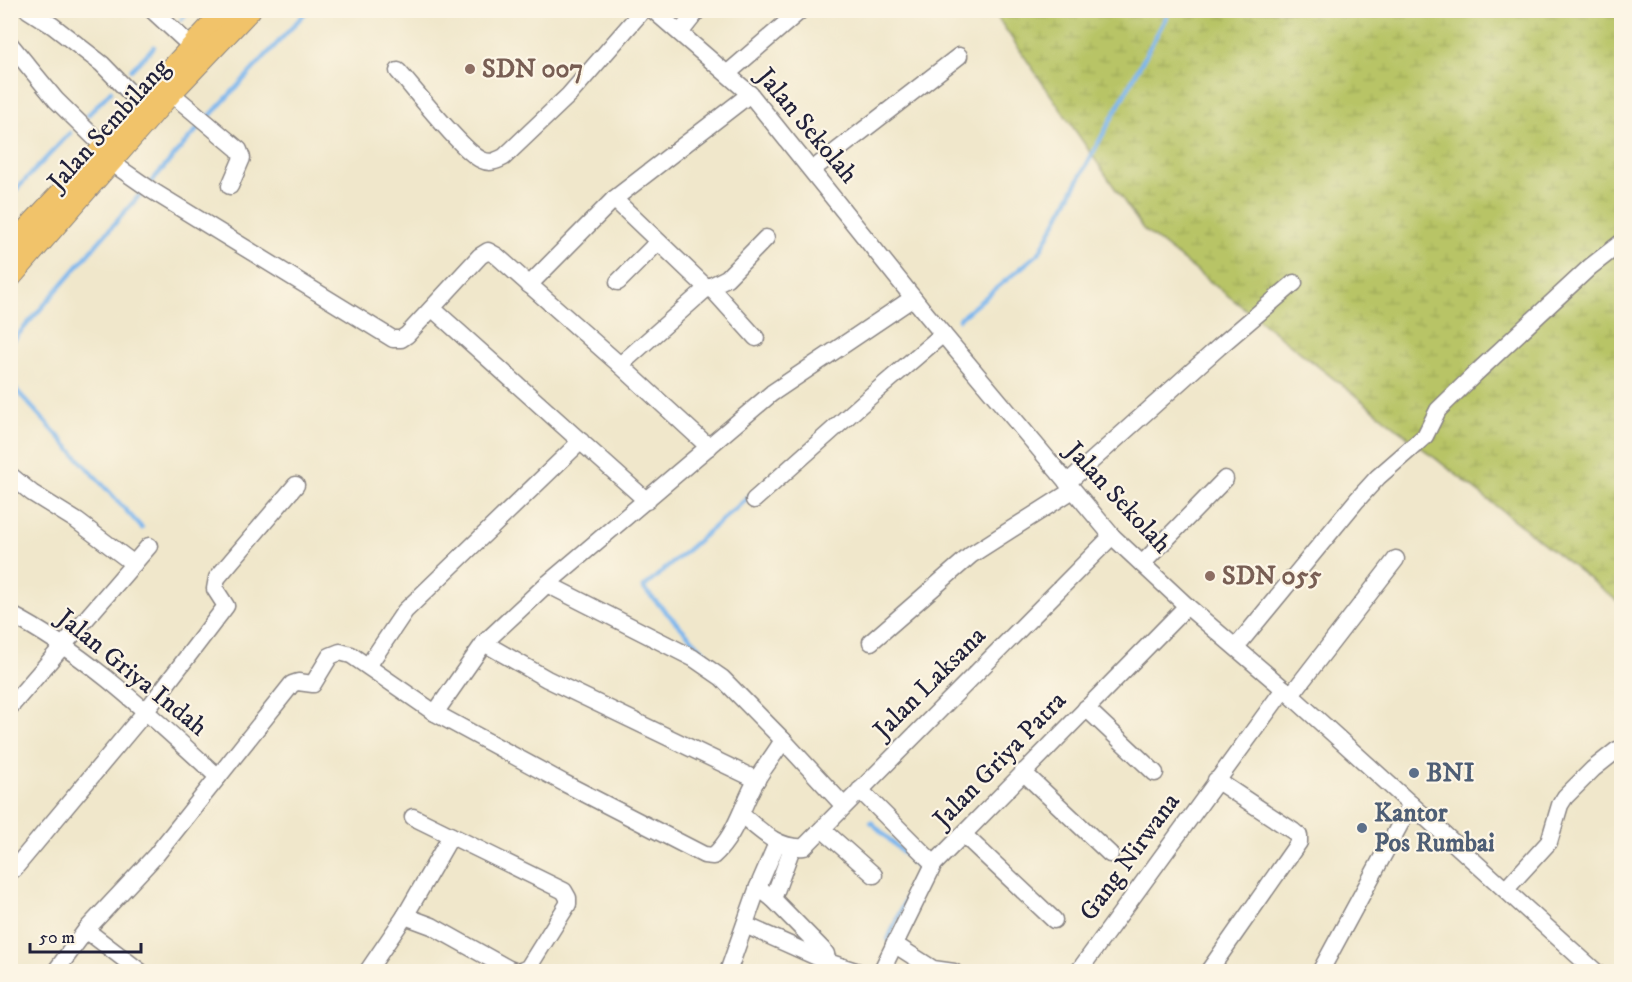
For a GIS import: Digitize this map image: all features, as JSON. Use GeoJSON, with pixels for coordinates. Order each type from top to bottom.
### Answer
{"type":"FeatureCollection","features":[{"type":"Feature","properties":{"kind":"main road","name":"Jalan Sembilang"},"geometry":{"type":"LineString","coordinates":[[10,278],[108,155],[140,103],[225,10]]}},
{"type":"Feature","properties":{"kind":"main road","name":"Jalan Sembilang"},"geometry":{"type":"LineString","coordinates":[[10,247],[171,93],[250,10]]}},
{"type":"Feature","properties":{"kind":"street"},"geometry":{"type":"LineString","coordinates":[[28,10],[53,26],[102,64],[140,103]]}},
{"type":"Feature","properties":{"kind":"street"},"geometry":{"type":"LineString","coordinates":[[152,10],[192,47]]}},
{"type":"Feature","properties":{"kind":"street"},"geometry":{"type":"LineString","coordinates":[[398,71],[464,146],[481,160],[493,162],[504,157],[569,95],[643,10]]}},
{"type":"Feature","properties":{"kind":"street","name":"Jalan Sekolah"},"geometry":{"type":"LineString","coordinates":[[653,10],[750,94],[913,298],[1112,536],[1187,606],[1288,692],[1596,972]]}},
{"type":"Feature","properties":{"kind":"street"},"geometry":{"type":"LineString","coordinates":[[680,33],[698,10]]}},
{"type":"Feature","properties":{"kind":"street"},"geometry":{"type":"LineString","coordinates":[[728,74],[801,10]]}},
{"type":"Feature","properties":{"kind":"street"},"geometry":{"type":"LineString","coordinates":[[10,44],[56,100],[108,155],[144,185],[393,339],[401,339],[408,335],[480,256],[488,251],[497,256],[620,365],[709,447]]}},
{"type":"Feature","properties":{"kind":"street"},"geometry":{"type":"LineString","coordinates":[[812,170],[959,56]]}},
{"type":"Feature","properties":{"kind":"street"},"geometry":{"type":"LineString","coordinates":[[171,93],[239,150],[242,158],[230,186]]}},
{"type":"Feature","properties":{"kind":"street"},"geometry":{"type":"LineString","coordinates":[[529,285],[614,199],[750,94]]}},
{"type":"Feature","properties":{"kind":"street"},"geometry":{"type":"LineString","coordinates":[[614,199],[708,287],[756,338]]}},
{"type":"Feature","properties":{"kind":"street"},"geometry":{"type":"LineString","coordinates":[[620,365],[708,287],[727,278],[766,238]]}},
{"type":"Feature","properties":{"kind":"street"},"geometry":{"type":"LineString","coordinates":[[618,282],[658,242]]}},
{"type":"Feature","properties":{"kind":"street"},"geometry":{"type":"LineString","coordinates":[[1236,647],[1357,500],[1378,477],[1425,436],[1438,411],[1590,267],[1622,242]]}},
{"type":"Feature","properties":{"kind":"street"},"geometry":{"type":"LineString","coordinates":[[871,642],[971,555],[1070,486],[1184,378],[1294,283]]}},
{"type":"Feature","properties":{"kind":"street"},"geometry":{"type":"LineString","coordinates":[[435,713],[484,643],[547,584],[772,393],[913,298]]}},
{"type":"Feature","properties":{"kind":"street"},"geometry":{"type":"LineString","coordinates":[[433,309],[647,501]]}},
{"type":"Feature","properties":{"kind":"street"},"geometry":{"type":"LineString","coordinates":[[754,500],[942,333]]}},
{"type":"Feature","properties":{"kind":"street"},"geometry":{"type":"LineString","coordinates":[[368,666],[405,611],[581,441]]}},
{"type":"Feature","properties":{"kind":"street"},"geometry":{"type":"LineString","coordinates":[[10,476],[32,493],[77,521],[134,564]]}},
{"type":"Feature","properties":{"kind":"street"},"geometry":{"type":"LineString","coordinates":[[1142,564],[1225,479]]}},
{"type":"Feature","properties":{"kind":"street"},"geometry":{"type":"LineString","coordinates":[[10,870],[14,869],[146,711],[226,606],[215,589],[217,578],[296,485]]}},
{"type":"Feature","properties":{"kind":"street","name":"Jalan Laksana"},"geometry":{"type":"LineString","coordinates":[[785,845],[804,847],[1112,536]]}},
{"type":"Feature","properties":{"kind":"street"},"geometry":{"type":"LineString","coordinates":[[10,707],[149,546]]}},
{"type":"Feature","properties":{"kind":"street","name":"Gang Nirwana"},"geometry":{"type":"LineString","coordinates":[[1086,969],[1216,780],[1396,560]]}},
{"type":"Feature","properties":{"kind":"street"},"geometry":{"type":"LineString","coordinates":[[547,584],[693,658],[722,678],[844,806]]}},
{"type":"Feature","properties":{"kind":"street","name":"Jalan Griya Patra"},"geometry":{"type":"LineString","coordinates":[[881,972],[934,864],[1187,606]]}},
{"type":"Feature","properties":{"kind":"street","name":"Jalan Griya Indah"},"geometry":{"type":"LineString","coordinates":[[10,614],[63,644],[146,711],[218,777]]}},
{"type":"Feature","properties":{"kind":"street"},"geometry":{"type":"LineString","coordinates":[[484,643],[547,679],[757,780]]}},
{"type":"Feature","properties":{"kind":"street"},"geometry":{"type":"LineString","coordinates":[[55,972],[86,930],[156,855],[292,684],[298,682],[313,684],[334,653],[351,655],[435,713],[704,855],[713,856],[721,849],[742,815],[757,780],[783,740]]}},
{"type":"Feature","properties":{"kind":"street"},"geometry":{"type":"LineString","coordinates":[[1086,708],[1155,773]]}},
{"type":"Feature","properties":{"kind":"street"},"geometry":{"type":"LineString","coordinates":[[1506,889],[1549,842],[1560,805],[1565,797],[1593,769],[1617,750]]}},
{"type":"Feature","properties":{"kind":"street"},"geometry":{"type":"LineString","coordinates":[[1023,772],[1110,854]]}},
{"type":"Feature","properties":{"kind":"street"},"geometry":{"type":"LineString","coordinates":[[1208,972],[1299,842],[1299,836],[1293,831],[1216,780]]}},
{"type":"Feature","properties":{"kind":"street"},"geometry":{"type":"LineString","coordinates":[[860,790],[934,864]]}},
{"type":"Feature","properties":{"kind":"street"},"geometry":{"type":"LineString","coordinates":[[1320,972],[1411,804]]}},
{"type":"Feature","properties":{"kind":"street"},"geometry":{"type":"LineString","coordinates":[[742,815],[785,845]]}},
{"type":"Feature","properties":{"kind":"street"},"geometry":{"type":"LineString","coordinates":[[405,916],[432,926],[518,972],[528,968],[568,904],[564,891],[413,817]]}},
{"type":"Feature","properties":{"kind":"street"},"geometry":{"type":"LineString","coordinates":[[822,829],[874,875]]}},
{"type":"Feature","properties":{"kind":"street"},"geometry":{"type":"LineString","coordinates":[[964,834],[1054,920]]}},
{"type":"Feature","properties":{"kind":"street"},"geometry":{"type":"LineString","coordinates":[[367,972],[405,916],[451,836]]}},
{"type":"Feature","properties":{"kind":"street"},"geometry":{"type":"LineString","coordinates":[[728,972],[758,887],[785,845]]}},
{"type":"Feature","properties":{"kind":"street"},"geometry":{"type":"LineString","coordinates":[[773,899],[785,845]]}},
{"type":"Feature","properties":{"kind":"street"},"geometry":{"type":"LineString","coordinates":[[758,887],[773,899],[822,949],[826,954],[826,967]]}},
{"type":"Feature","properties":{"kind":"street"},"geometry":{"type":"LineString","coordinates":[[745,925],[826,967],[859,972]]}},
{"type":"Feature","properties":{"kind":"street"},"geometry":{"type":"LineString","coordinates":[[86,930],[141,972]]}},
{"type":"Feature","properties":{"kind":"street"},"geometry":{"type":"LineString","coordinates":[[894,944],[933,969],[954,972]]}},
{"type":"Feature","properties":{"kind":"green space"},"geometry":{"type":"Polygon","coordinates":[[[993,11],[1621,11],[1621,604],[1143,229],[993,11]]]}},
{"type":"Feature","properties":{"kind":"waterway"},"geometry":{"type":"LineString","coordinates":[[181,20],[189,10]]}},
{"type":"Feature","properties":{"kind":"waterway"},"geometry":{"type":"LineString","coordinates":[[208,118],[308,10]]}},
{"type":"Feature","properties":{"kind":"waterway"},"geometry":{"type":"LineString","coordinates":[[959,319],[1039,253],[1170,10]]}},
{"type":"Feature","properties":{"kind":"waterway"},"geometry":{"type":"LineString","coordinates":[[131,70],[154,47]]}},
{"type":"Feature","properties":{"kind":"waterway"},"geometry":{"type":"LineString","coordinates":[[88,115],[111,91]]}},
{"type":"Feature","properties":{"kind":"waterway"},"geometry":{"type":"LineString","coordinates":[[150,183],[202,124]]}},
{"type":"Feature","properties":{"kind":"waterway"},"geometry":{"type":"LineString","coordinates":[[10,196],[70,133]]}},
{"type":"Feature","properties":{"kind":"waterway"},"geometry":{"type":"LineString","coordinates":[[10,344],[144,190]]}},
{"type":"Feature","properties":{"kind":"waterway"},"geometry":{"type":"LineString","coordinates":[[10,383],[142,528]]}},
{"type":"Feature","properties":{"kind":"waterway"},"geometry":{"type":"LineString","coordinates":[[718,666],[643,588],[750,496]]}},
{"type":"Feature","properties":{"kind":"waterway"},"geometry":{"type":"LineString","coordinates":[[871,822],[919,868],[888,940]]}},
{"type":"Feature","properties":{"kind":"place","name":"SDN 007"},"geometry":{"type":"Point","coordinates":[470,69]}},
{"type":"Feature","properties":{"kind":"place","name":"SDN 055"},"geometry":{"type":"Point","coordinates":[1210,576]}},
{"type":"Feature","properties":{"kind":"place","name":"BNI"},"geometry":{"type":"Point","coordinates":[1414,773]}},
{"type":"Feature","properties":{"kind":"place","name":"Kantor Pos Rumbai"},"geometry":{"type":"Point","coordinates":[1362,828]}}]}
